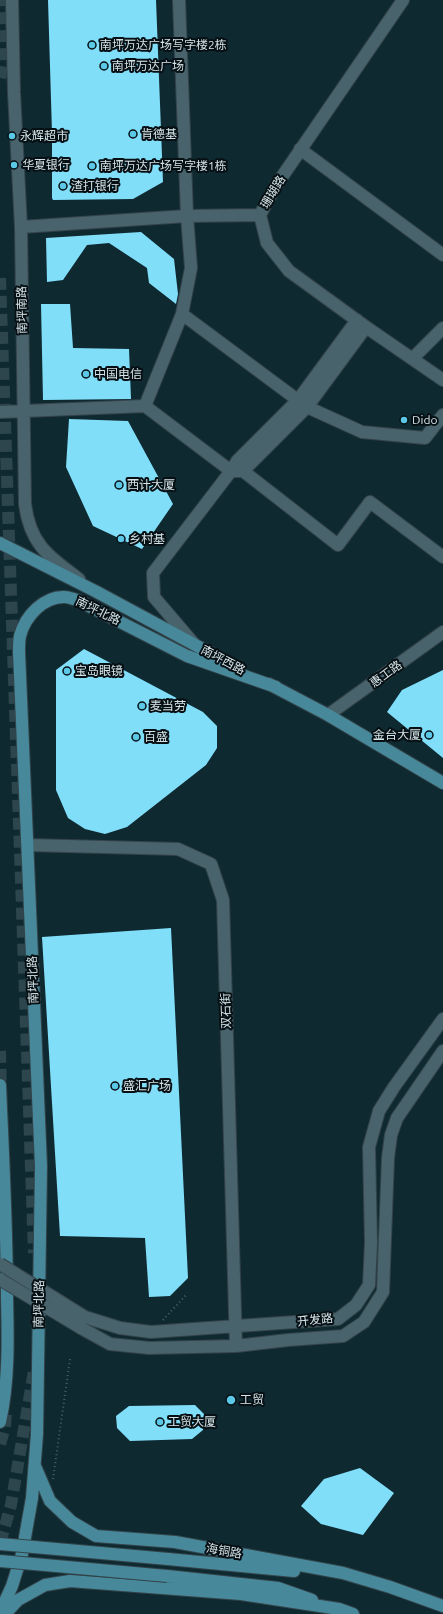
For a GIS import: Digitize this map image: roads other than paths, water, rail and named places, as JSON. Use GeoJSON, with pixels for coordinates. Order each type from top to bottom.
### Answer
{"type":"FeatureCollection","features":[{"type":"Feature","properties":{"kind":"main road","name":"南坪西路"},"geometry":{"type":"LineString","coordinates":[[0,543],[95,591],[328,715],[443,783]]}},
{"type":"Feature","properties":{"kind":"main road","name":"南坪北路"},"geometry":{"type":"LineString","coordinates":[[0,1612],[12,1586],[22,1554],[32,1498],[37,1434],[41,1166],[19,652],[20,636],[25,624],[34,611],[43,603],[53,598],[65,597],[77,600],[187,656],[276,687]]}},
{"type":"Feature","properties":{"kind":"main road"},"geometry":{"type":"LineString","coordinates":[[0,1085],[4,1261],[8,1350],[4,1405],[0,1422]]}},
{"type":"Feature","properties":{"kind":"main road"},"geometry":{"type":"LineString","coordinates":[[0,1283],[4,1261]]}},
{"type":"Feature","properties":{"kind":"main road","name":"海铜路"},"geometry":{"type":"LineString","coordinates":[[34,1464],[50,1501],[72,1522],[96,1536],[175,1542],[343,1574],[390,1587],[443,1606]]}},
{"type":"Feature","properties":{"kind":"main road"},"geometry":{"type":"LineString","coordinates":[[0,1544],[282,1570],[343,1574]]}},
{"type":"Feature","properties":{"kind":"main road"},"geometry":{"type":"LineString","coordinates":[[0,1561],[168,1576],[278,1588],[343,1612]]}},
{"type":"Feature","properties":{"kind":"main road"},"geometry":{"type":"LineString","coordinates":[[5,1614],[18,1600],[45,1585],[70,1581],[241,1594],[353,1614]]}},
{"type":"Feature","properties":{"kind":"street","name":"南坪南路"},"geometry":{"type":"LineString","coordinates":[[12,0],[14,92],[20,227],[26,517],[39,546],[49,557],[95,591]]}},
{"type":"Feature","properties":{"kind":"street"},"geometry":{"type":"LineString","coordinates":[[145,406],[182,314],[191,268],[187,216],[179,0]]}},
{"type":"Feature","properties":{"kind":"street","name":"珊瑚路"},"geometry":{"type":"LineString","coordinates":[[403,0],[275,187],[260,215],[267,243],[289,271],[443,380]]}},
{"type":"Feature","properties":{"kind":"street"},"geometry":{"type":"LineString","coordinates":[[300,150],[443,255]]}},
{"type":"Feature","properties":{"kind":"street"},"geometry":{"type":"LineString","coordinates":[[20,227],[187,216],[260,215]]}},
{"type":"Feature","properties":{"kind":"street"},"geometry":{"type":"LineString","coordinates":[[182,314],[303,403],[362,432],[425,438],[443,415]]}},
{"type":"Feature","properties":{"kind":"street"},"geometry":{"type":"LineString","coordinates":[[194,644],[154,597],[153,573],[237,468],[303,403],[362,324]]}},
{"type":"Feature","properties":{"kind":"street"},"geometry":{"type":"LineString","coordinates":[[413,358],[443,328]]}},
{"type":"Feature","properties":{"kind":"street"},"geometry":{"type":"LineString","coordinates":[[0,412],[145,406],[237,468],[338,545],[370,502],[443,557]]}},
{"type":"Feature","properties":{"kind":"street","name":"惠工路"},"geometry":{"type":"LineString","coordinates":[[328,715],[443,632]]}},
{"type":"Feature","properties":{"kind":"street","name":"双石街"},"geometry":{"type":"LineString","coordinates":[[28,845],[178,849],[211,864],[223,900],[236,1346]]}},
{"type":"Feature","properties":{"kind":"street","name":"开发路"},"geometry":{"type":"LineString","coordinates":[[0,1283],[83,1323],[152,1332],[338,1319],[356,1305],[369,1285],[372,1243],[369,1147],[379,1111],[443,1019]]}},
{"type":"Feature","properties":{"kind":"street","name":"开发路"},"geometry":{"type":"LineString","coordinates":[[4,1261],[110,1344],[150,1348],[236,1346],[343,1336],[364,1322],[383,1292],[388,1158],[391,1135],[397,1118],[443,1051]]}},
{"type":"Feature","properties":{"kind":"tunnel"},"geometry":{"type":"LineString","coordinates":[[0,0],[2,66],[0,78]]}},
{"type":"Feature","properties":{"kind":"tunnel"},"geometry":{"type":"LineString","coordinates":[[0,278],[34,1253]]}},
{"type":"Feature","properties":{"kind":"tunnel"},"geometry":{"type":"LineString","coordinates":[[0,1051],[1,1096]]}},
{"type":"Feature","properties":{"kind":"tunnel"},"geometry":{"type":"LineString","coordinates":[[0,1543],[11,1505],[34,1371]]}},
{"type":"Feature","properties":{"kind":"tunnel"},"geometry":{"type":"LineString","coordinates":[[0,1444],[5,1427],[6,1410]]}},
{"type":"Feature","properties":{"kind":"place","name":"南坪万达广场写字楼2栋"},"geometry":{"type":"Point","coordinates":[92,45]}},
{"type":"Feature","properties":{"kind":"place","name":"南坪万达广场"},"geometry":{"type":"Point","coordinates":[104,66]}},
{"type":"Feature","properties":{"kind":"place","name":"肯德基"},"geometry":{"type":"Point","coordinates":[133,134]}},
{"type":"Feature","properties":{"kind":"place","name":"永辉超市"},"geometry":{"type":"Point","coordinates":[12,136]}},
{"type":"Feature","properties":{"kind":"place","name":"华夏银行"},"geometry":{"type":"Point","coordinates":[14,165]}},
{"type":"Feature","properties":{"kind":"place","name":"南坪万达广场写字楼1栋"},"geometry":{"type":"Point","coordinates":[92,166]}},
{"type":"Feature","properties":{"kind":"place","name":"渣打银行"},"geometry":{"type":"Point","coordinates":[63,186]}},
{"type":"Feature","properties":{"kind":"place","name":"中国电信"},"geometry":{"type":"Point","coordinates":[86,374]}},
{"type":"Feature","properties":{"kind":"place","name":"Dido"},"geometry":{"type":"Point","coordinates":[404,420]}},
{"type":"Feature","properties":{"kind":"place","name":"西计大厦"},"geometry":{"type":"Point","coordinates":[119,485]}},
{"type":"Feature","properties":{"kind":"place","name":"乡村基"},"geometry":{"type":"Point","coordinates":[121,539]}},
{"type":"Feature","properties":{"kind":"place","name":"宝岛眼镜"},"geometry":{"type":"Point","coordinates":[67,671]}},
{"type":"Feature","properties":{"kind":"place","name":"麦当劳"},"geometry":{"type":"Point","coordinates":[142,706]}},
{"type":"Feature","properties":{"kind":"place","name":"金台大厦"},"geometry":{"type":"Point","coordinates":[429,735]}},
{"type":"Feature","properties":{"kind":"place","name":"百盛"},"geometry":{"type":"Point","coordinates":[136,737]}},
{"type":"Feature","properties":{"kind":"place","name":"盛汇广场"},"geometry":{"type":"Point","coordinates":[115,1086]}},
{"type":"Feature","properties":{"kind":"place","name":"工贸"},"geometry":{"type":"Point","coordinates":[231,1400]}},
{"type":"Feature","properties":{"kind":"place","name":"工贸大厦"},"geometry":{"type":"Point","coordinates":[160,1422]}}]}
